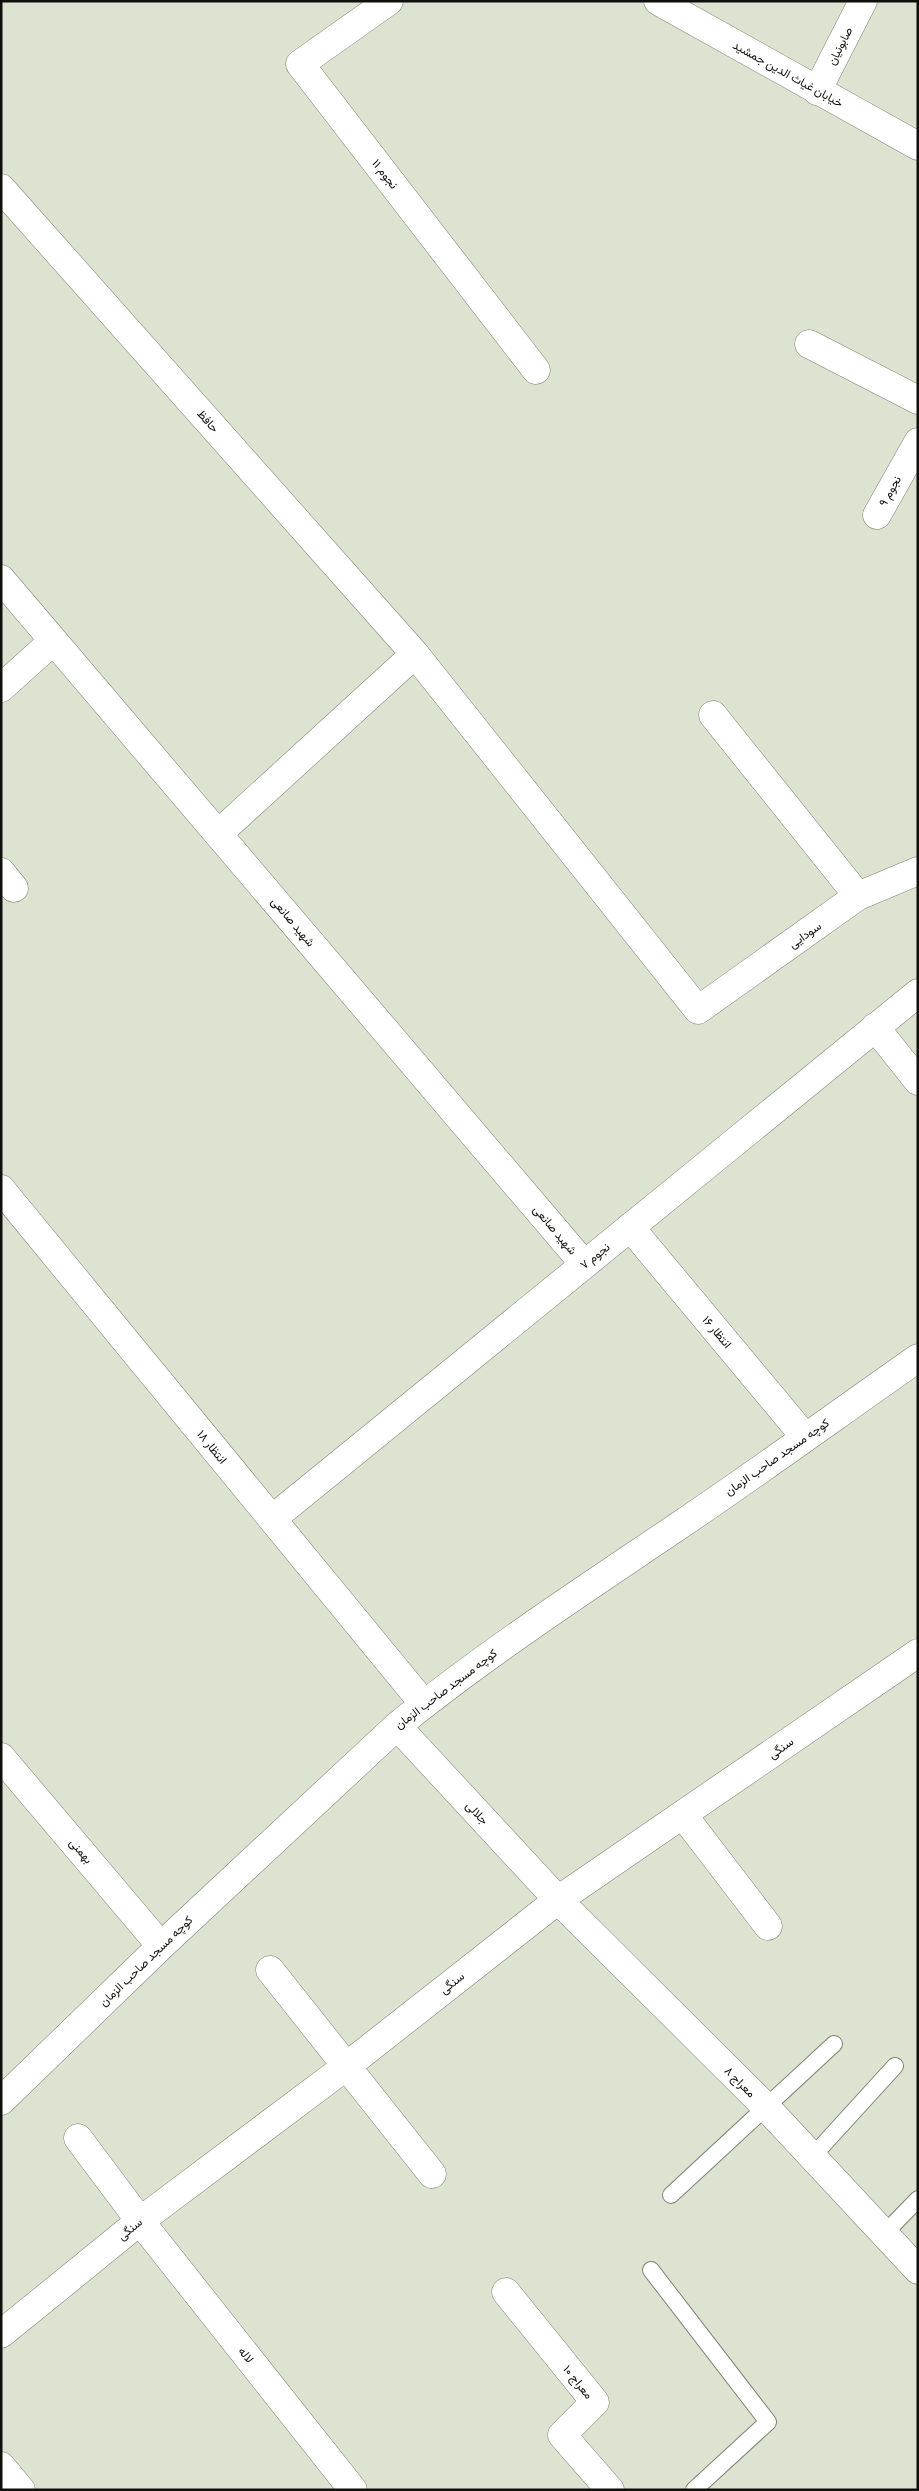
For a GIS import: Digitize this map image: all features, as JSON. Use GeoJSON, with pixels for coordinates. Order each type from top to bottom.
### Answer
{"type":"FeatureCollection","features":[{"type":"Feature","properties":{"kind":"street","name":"نجوم ۱۱"},"geometry":{"type":"LineString","coordinates":[[389,1],[300,64],[536,370]]}},
{"type":"Feature","properties":{"kind":"street","name":"خیابان غیاث الدین جمشید"},"geometry":{"type":"LineString","coordinates":[[658,1],[918,146]]}},
{"type":"Feature","properties":{"kind":"street","name":"صابونیان"},"geometry":{"type":"LineString","coordinates":[[817,91],[864,1]]}},
{"type":"Feature","properties":{"kind":"street","name":"حافظ"},"geometry":{"type":"LineString","coordinates":[[1,188],[415,654],[698,1010]]}},
{"type":"Feature","properties":{"kind":"street"},"geometry":{"type":"LineString","coordinates":[[809,344],[918,400]]}},
{"type":"Feature","properties":{"kind":"street","name":"نجوم ۹"},"geometry":{"type":"LineString","coordinates":[[877,514],[918,442]]}},
{"type":"Feature","properties":{"kind":"street","name":"شهید صانعی"},"geometry":{"type":"LineString","coordinates":[[1,579],[584,1264]]}},
{"type":"Feature","properties":{"kind":"street"},"geometry":{"type":"LineString","coordinates":[[1,688],[54,641]]}},
{"type":"Feature","properties":{"kind":"street"},"geometry":{"type":"LineString","coordinates":[[218,834],[415,654]]}},
{"type":"Feature","properties":{"kind":"street"},"geometry":{"type":"LineString","coordinates":[[713,715],[858,896]]}},
{"type":"Feature","properties":{"kind":"street","name":"سودایی"},"geometry":{"type":"LineString","coordinates":[[698,1010],[858,896],[918,871]]}},
{"type":"Feature","properties":{"kind":"street","name":"نجوم ۷"},"geometry":{"type":"LineString","coordinates":[[272,1519],[918,992]]}},
{"type":"Feature","properties":{"kind":"street"},"geometry":{"type":"LineString","coordinates":[[875,1027],[918,1081]]}},
{"type":"Feature","properties":{"kind":"street","name":"انتظار ۱۸"},"geometry":{"type":"LineString","coordinates":[[1,1189],[424,1704]]}},
{"type":"Feature","properties":{"kind":"street","name":"انتظار ۱۶"},"geometry":{"type":"LineString","coordinates":[[630,1227],[804,1438]]}},
{"type":"Feature","properties":{"kind":"street","name":"کوچه مسجد صاحب الزمان"},"geometry":{"type":"LineString","coordinates":[[1,2101],[161,1946],[397,1726],[424,1704],[551,1612],[681,1524],[918,1358]]}},
{"type":"Feature","properties":{"kind":"street","name":"سنگی"},"geometry":{"type":"LineString","coordinates":[[1,2334],[140,2221],[348,2065],[558,1900],[918,1653]]}},
{"type":"Feature","properties":{"kind":"street","name":"جلالی"},"geometry":{"type":"LineString","coordinates":[[397,1726],[558,1900]]}},
{"type":"Feature","properties":{"kind":"street","name":"بهمنی"},"geometry":{"type":"LineString","coordinates":[[1,1757],[161,1946]]}},
{"type":"Feature","properties":{"kind":"street"},"geometry":{"type":"LineString","coordinates":[[683,1815],[768,1926]]}},
{"type":"Feature","properties":{"kind":"street","name":"معراج ۸"},"geometry":{"type":"LineString","coordinates":[[558,1900],[766,2108],[918,2270]]}},
{"type":"Feature","properties":{"kind":"street"},"geometry":{"type":"LineString","coordinates":[[270,1970],[348,2065],[432,2174]]}},
{"type":"Feature","properties":{"kind":"street","name":"لاله"},"geometry":{"type":"LineString","coordinates":[[78,2138],[140,2221],[353,2490]]}},
{"type":"Feature","properties":{"kind":"street","name":"معراج ۱۰"},"geometry":{"type":"LineString","coordinates":[[506,2292],[595,2402],[562,2435],[610,2490]]}},
{"type":"Feature","properties":{"kind":"street"},"geometry":{"type":"LineString","coordinates":[[1,2466],[21,2490]]}},
{"type":"Feature","properties":{"kind":"lane"},"geometry":{"type":"LineString","coordinates":[[671,2195],[834,2044]]}},
{"type":"Feature","properties":{"kind":"lane"},"geometry":{"type":"LineString","coordinates":[[812,2157],[895,2066]]}},
{"type":"Feature","properties":{"kind":"lane"},"geometry":{"type":"LineString","coordinates":[[884,2234],[918,2198]]}},
{"type":"Feature","properties":{"kind":"lane"},"geometry":{"type":"LineString","coordinates":[[651,2270],[768,2422],[694,2490]]}}]}
